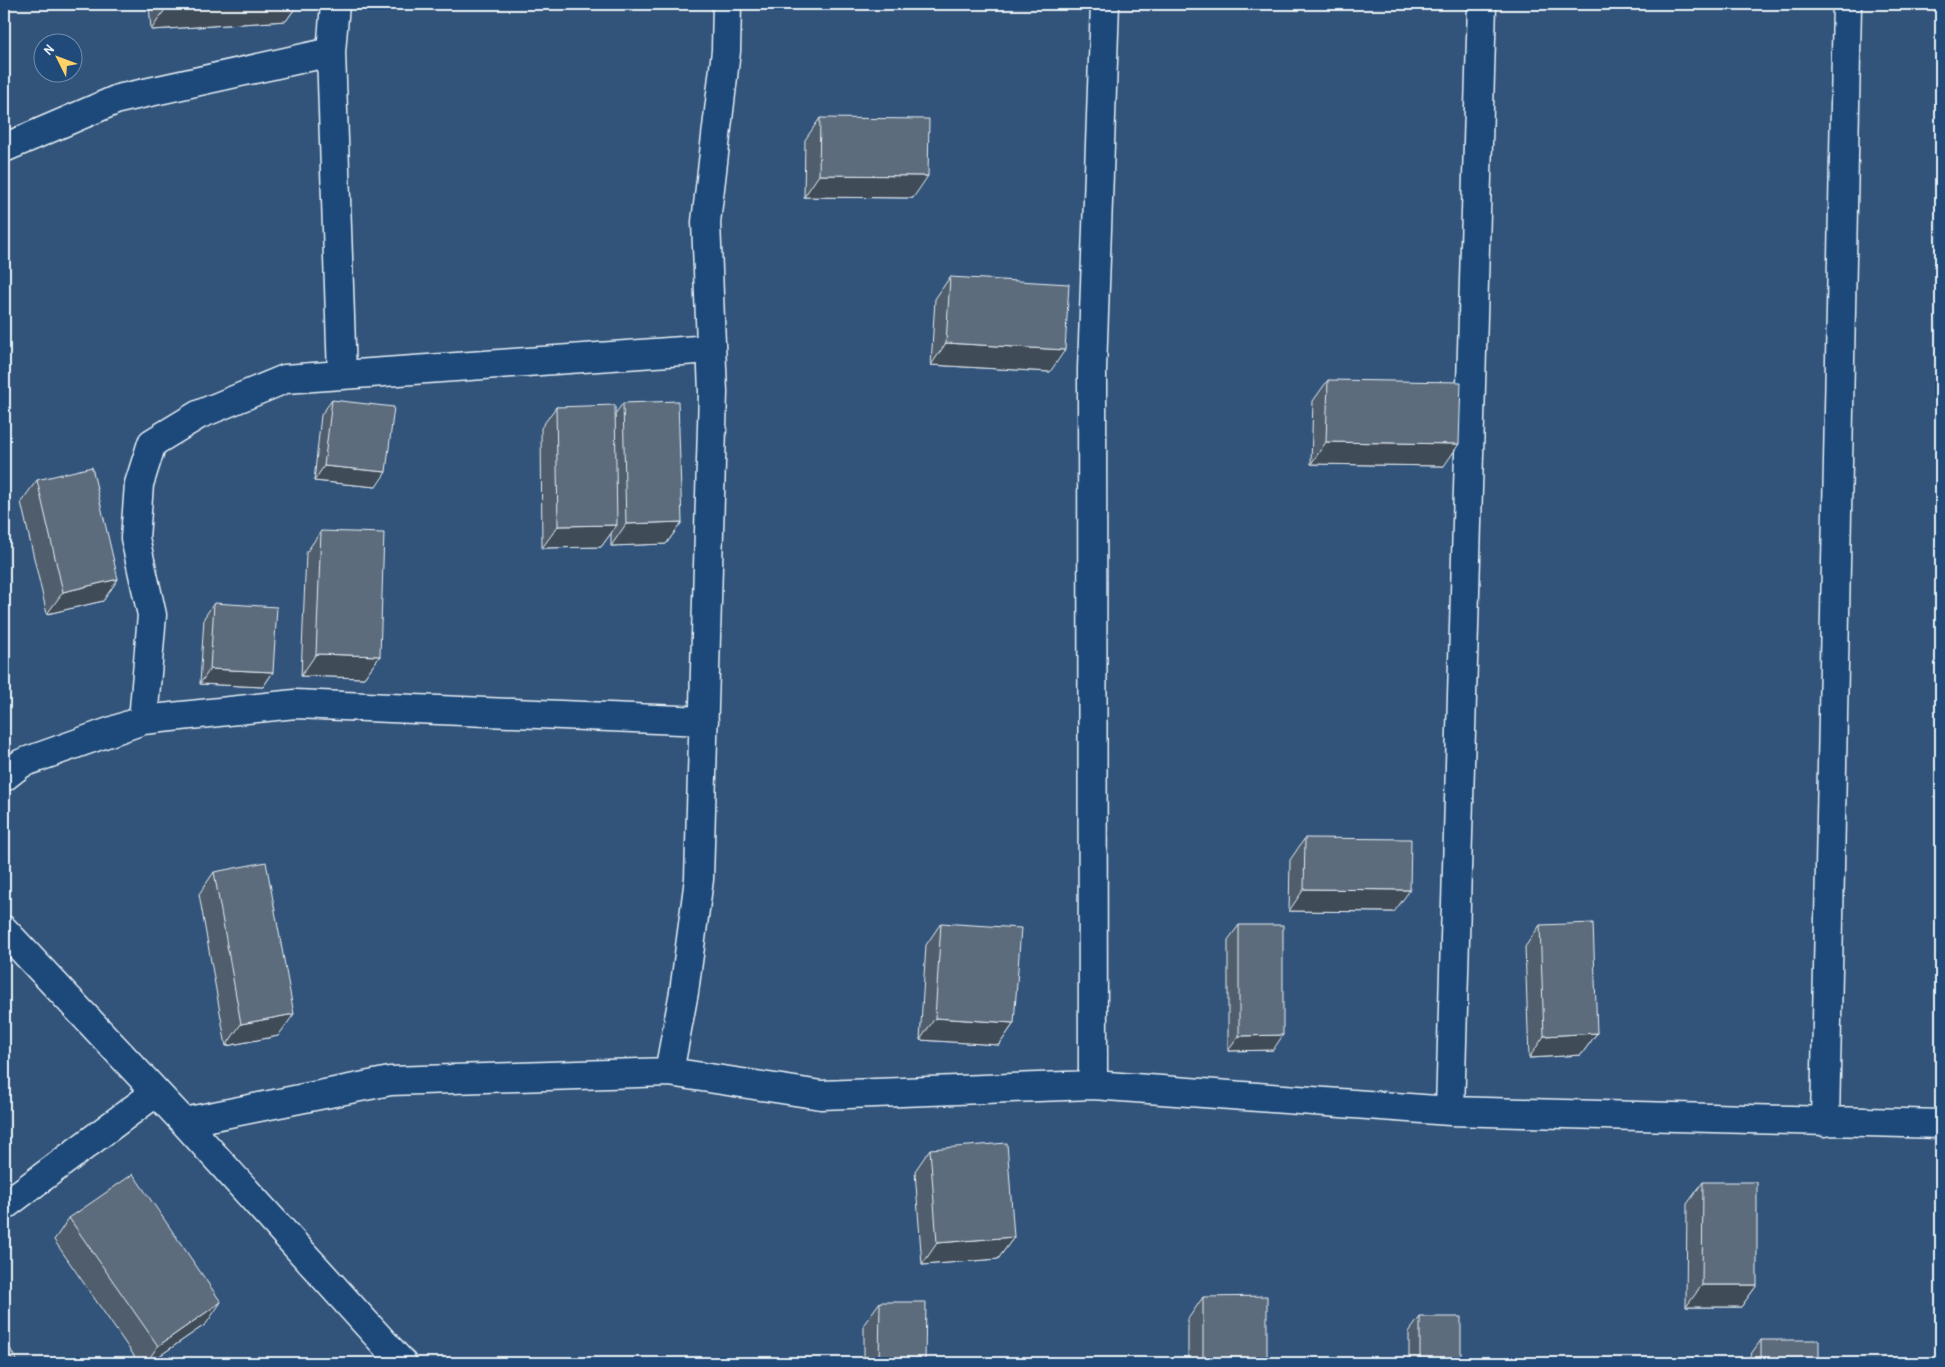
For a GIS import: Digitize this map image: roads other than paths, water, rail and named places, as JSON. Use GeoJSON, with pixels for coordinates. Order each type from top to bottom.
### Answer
{"type":"FeatureCollection","features":[{"type":"Feature","properties":{"kind":"street"},"geometry":{"type":"LineString","coordinates":[[335,4],[330,52],[342,375]]}},
{"type":"Feature","properties":{"kind":"street"},"geometry":{"type":"LineString","coordinates":[[669,1072],[684,992],[699,879],[713,392],[706,222],[726,51],[727,4]]}},
{"type":"Feature","properties":{"kind":"street"},"geometry":{"type":"LineString","coordinates":[[1093,1085],[1092,369],[1105,4]]}},
{"type":"Feature","properties":{"kind":"street"},"geometry":{"type":"LineString","coordinates":[[1450,1111],[1482,4]]}},
{"type":"Feature","properties":{"kind":"street"},"geometry":{"type":"LineString","coordinates":[[1825,1122],[1847,4]]}},
{"type":"Feature","properties":{"kind":"street"},"geometry":{"type":"LineString","coordinates":[[4,148],[118,99],[330,52]]}},
{"type":"Feature","properties":{"kind":"street"},"geometry":{"type":"LineString","coordinates":[[143,720],[152,616],[135,538],[139,484],[152,443],[198,415],[285,379],[711,349]]}},
{"type":"Feature","properties":{"kind":"street"},"geometry":{"type":"LineString","coordinates":[[4,777],[22,763],[143,720],[295,704],[704,721]]}},
{"type":"Feature","properties":{"kind":"street"},"geometry":{"type":"LineString","coordinates":[[4,930],[184,1122],[402,1363]]}},
{"type":"Feature","properties":{"kind":"street"},"geometry":{"type":"LineString","coordinates":[[184,1122],[390,1081],[669,1072],[821,1095],[1093,1085],[1450,1111],[1941,1124]]}},
{"type":"Feature","properties":{"kind":"street"},"geometry":{"type":"LineString","coordinates":[[4,1206],[155,1093]]}}]}
